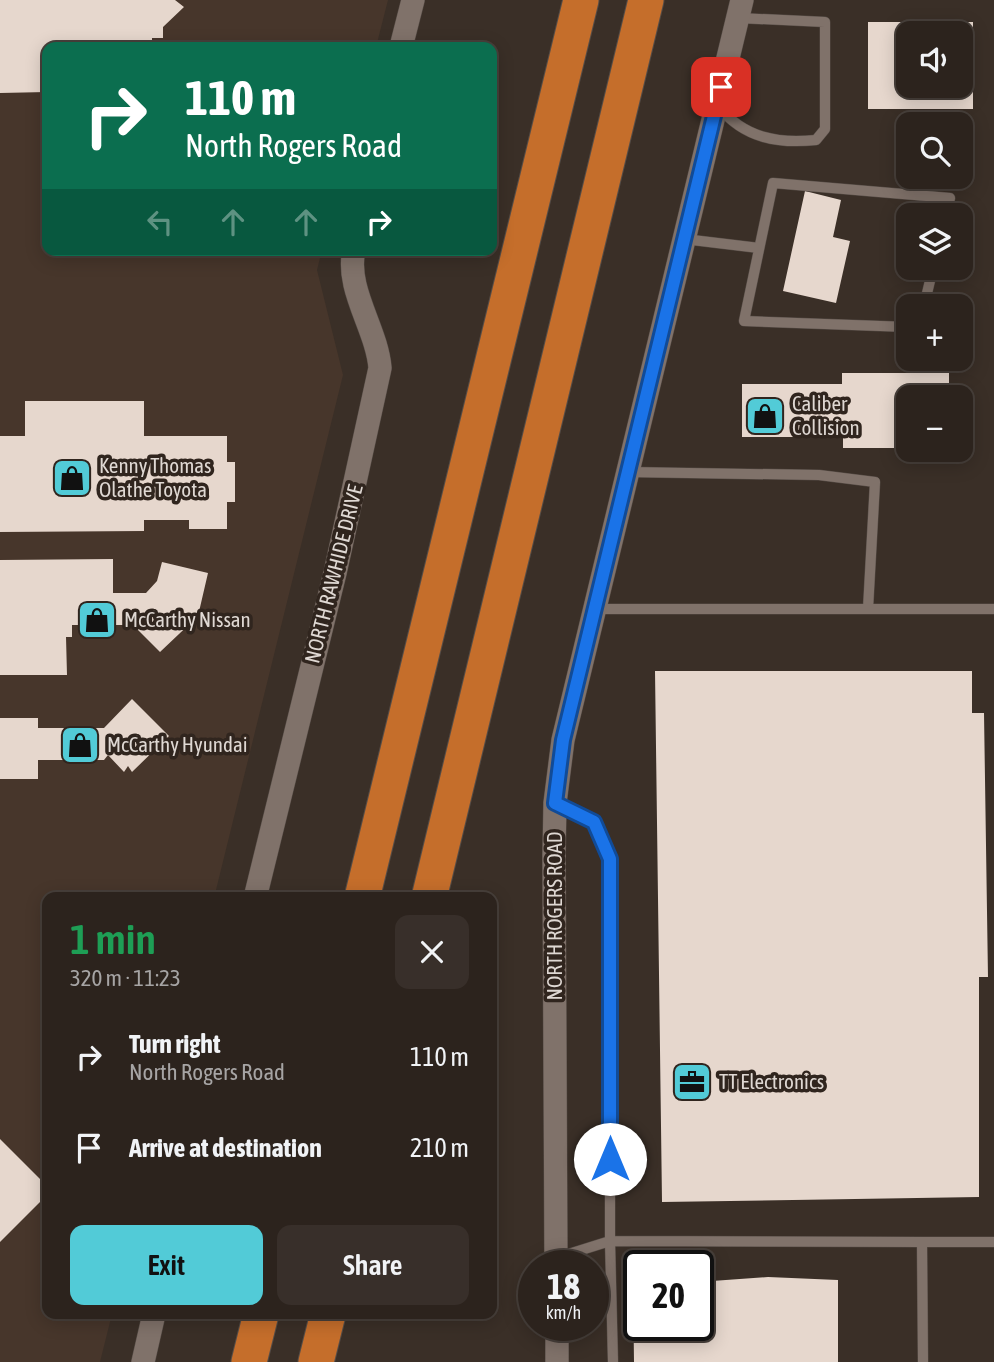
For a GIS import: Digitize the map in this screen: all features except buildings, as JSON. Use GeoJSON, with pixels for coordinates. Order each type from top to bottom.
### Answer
{"type":"FeatureCollection","features":[{"type":"Feature","properties":{"kind":"highway"},"geometry":{"type":"LineString","coordinates":[[363,892],[581,0]]}},
{"type":"Feature","properties":{"kind":"highway"},"geometry":{"type":"LineString","coordinates":[[430,892],[646,0]]}},
{"type":"Feature","properties":{"kind":"highway"},"geometry":{"type":"LineString","coordinates":[[249,1362],[260,1319]]}},
{"type":"Feature","properties":{"kind":"highway"},"geometry":{"type":"LineString","coordinates":[[316,1362],[327,1319]]}},
{"type":"Feature","properties":{"kind":"street"},"geometry":{"type":"LineString","coordinates":[[402,42],[413,0]]}},
{"type":"Feature","properties":{"kind":"street","name":"NORTH ROGERS ROAD"},"geometry":{"type":"LineString","coordinates":[[556,1250],[555,803],[563,740],[740,9]]}},
{"type":"Feature","properties":{"kind":"street","name":"NORTH RAWHIDE DRIVE"},"geometry":{"type":"LineString","coordinates":[[255,892],[335,573],[380,368],[379,354],[354,277],[354,256]]}},
{"type":"Feature","properties":{"kind":"street"},"geometry":{"type":"LineString","coordinates":[[142,1362],[153,1319]]}},
{"type":"Feature","properties":{"kind":"street"},"geometry":{"type":"LineString","coordinates":[[556,1341],[557,1362]]}},
{"type":"Feature","properties":{"kind":"lane"},"geometry":{"type":"LineString","coordinates":[[716,104],[731,122],[758,137],[789,143],[816,140],[825,129],[825,22],[740,9]]}},
{"type":"Feature","properties":{"kind":"lane"},"geometry":{"type":"LineString","coordinates":[[896,327],[744,321],[773,183],[950,198],[949,203]]}},
{"type":"Feature","properties":{"kind":"lane"},"geometry":{"type":"LineString","coordinates":[[683,239],[759,248]]}},
{"type":"Feature","properties":{"kind":"lane"},"geometry":{"type":"LineString","coordinates":[[626,472],[819,475],[875,482],[868,609]]}},
{"type":"Feature","properties":{"kind":"lane"},"geometry":{"type":"LineString","coordinates":[[594,609],[994,609]]}},
{"type":"Feature","properties":{"kind":"lane"},"geometry":{"type":"LineString","coordinates":[[555,803],[594,822],[610,859],[610,1241],[613,1362]]}},
{"type":"Feature","properties":{"kind":"lane"},"geometry":{"type":"LineString","coordinates":[[587,1250],[610,1241],[994,1242]]}},
{"type":"Feature","properties":{"kind":"lane"},"geometry":{"type":"LineString","coordinates":[[922,1242],[923,1362]]}},
{"type":"Feature","properties":{"kind":"shaded area"},"geometry":{"type":"Polygon","coordinates":[[[0,0],[388,0],[377,42],[42,42],[42,256],[320,256],[317,270],[343,375],[215,892],[42,892],[42,1319],[111,1319],[100,1362],[0,1362],[0,0]]]}},
{"type":"Feature","properties":{"kind":"place","name":"Caliber Collision"},"geometry":{"type":"Point","coordinates":[765,416]}},
{"type":"Feature","properties":{"kind":"place","name":"Kenny Thomas Olathe Toyota"},"geometry":{"type":"Point","coordinates":[72,478]}},
{"type":"Feature","properties":{"kind":"place","name":"McCarthy Nissan"},"geometry":{"type":"Point","coordinates":[97,620]}},
{"type":"Feature","properties":{"kind":"place","name":"McCarthy Hyundai"},"geometry":{"type":"Point","coordinates":[80,745]}},
{"type":"Feature","properties":{"kind":"place","name":"TT Electronics"},"geometry":{"type":"Point","coordinates":[692,1082]}},
{"type":"Feature","properties":{"kind":"route"},"geometry":{"type":"LineString","coordinates":[[610,1159],[610,859],[594,822],[555,803],[563,740],[646,387],[721,87]]}}]}
